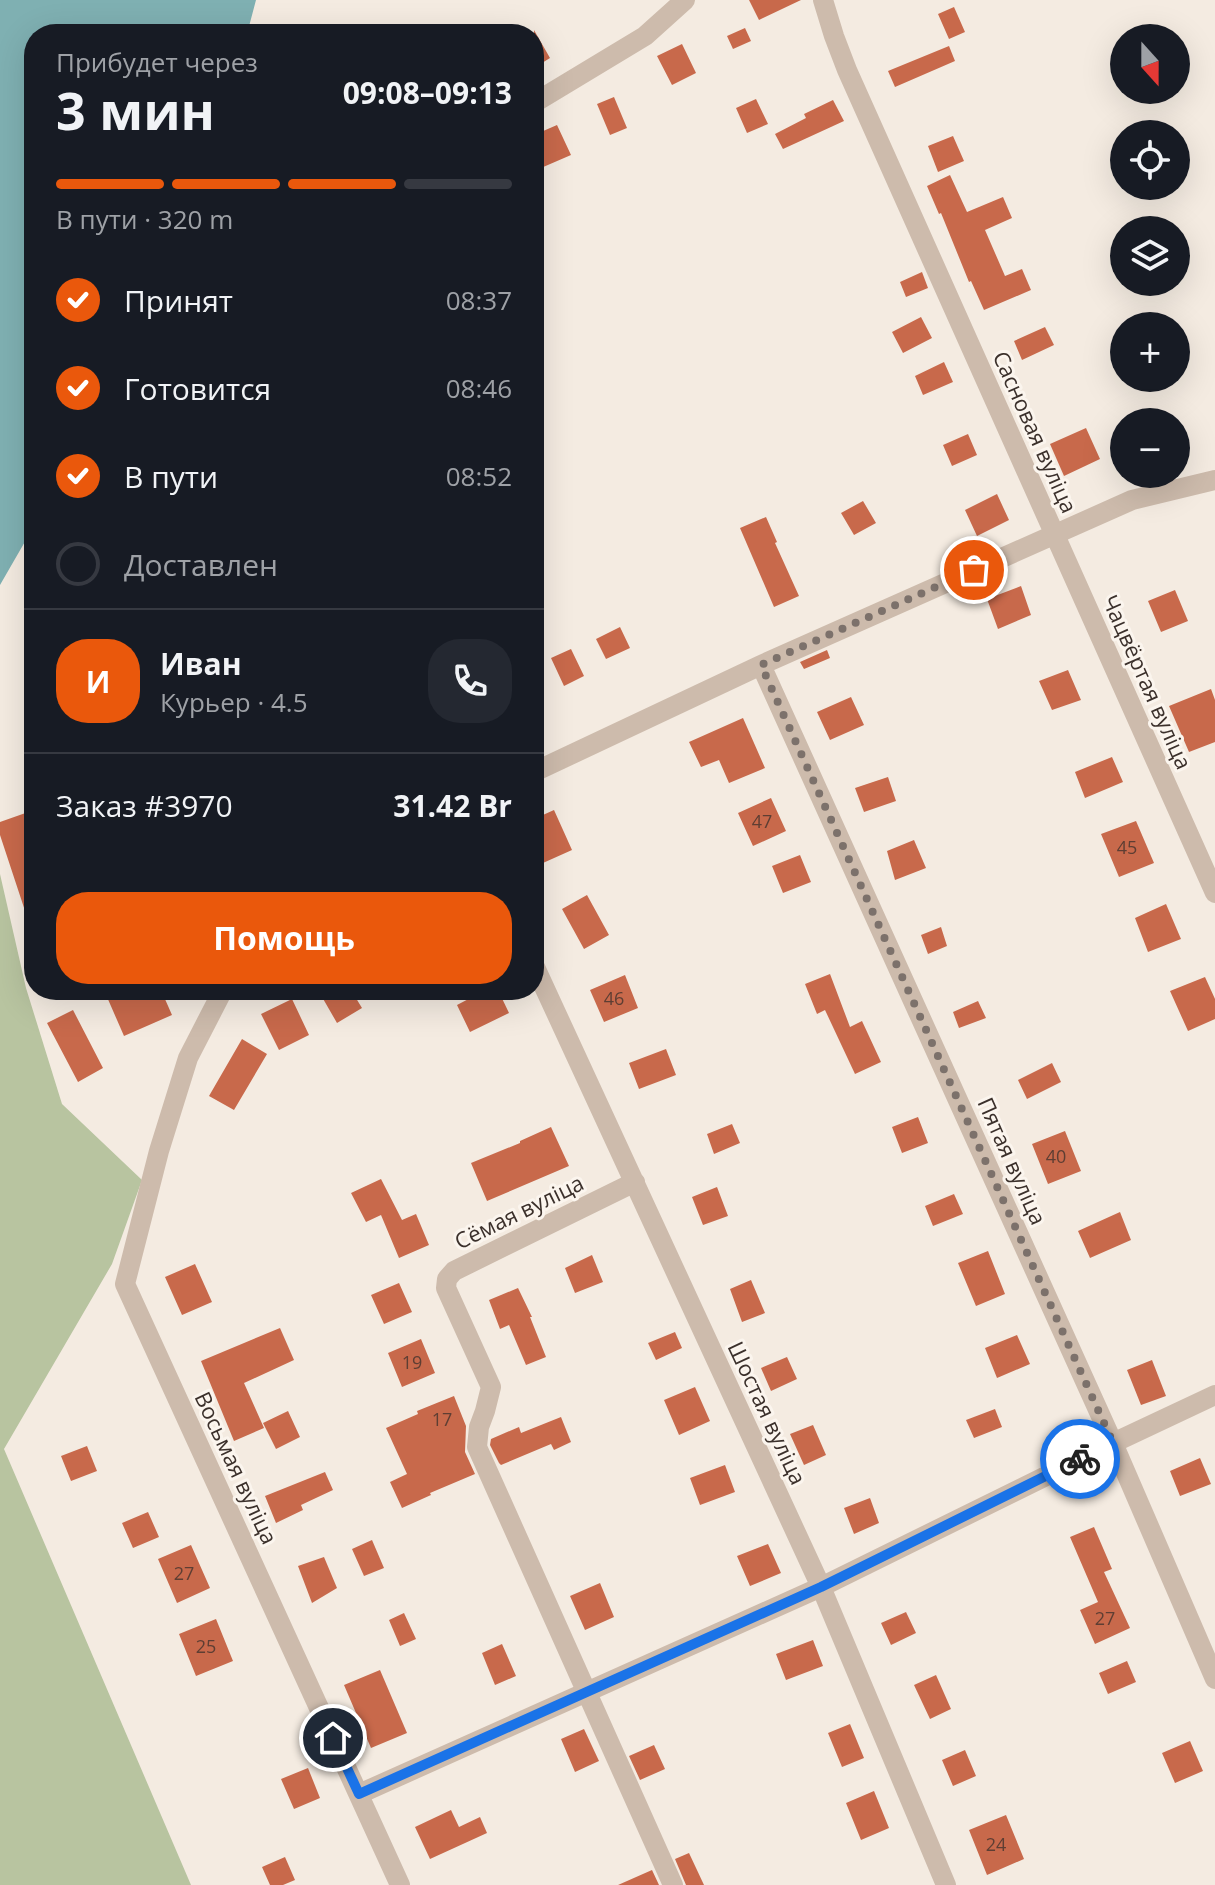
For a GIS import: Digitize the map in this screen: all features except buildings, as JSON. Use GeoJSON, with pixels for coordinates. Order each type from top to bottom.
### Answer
{"type":"FeatureCollection","features":[{"type":"Feature","properties":{"kind":"street"},"geometry":{"type":"LineString","coordinates":[[544,97],[645,36],[685,0]]}},
{"type":"Feature","properties":{"kind":"street","name":"Сасновая вуліца"},"geometry":{"type":"LineString","coordinates":[[544,767],[761,665],[1054,535],[847,70],[823,0]]}},
{"type":"Feature","properties":{"kind":"street"},"geometry":{"type":"LineString","coordinates":[[1054,535],[1132,500],[1215,480]]}},
{"type":"Feature","properties":{"kind":"street","name":"Чацвёртая вуліца"},"geometry":{"type":"LineString","coordinates":[[1054,535],[1215,893]]}},
{"type":"Feature","properties":{"kind":"street","name":"Пятая вуліца"},"geometry":{"type":"LineString","coordinates":[[761,665],[1113,1443],[1215,1679]]}},
{"type":"Feature","properties":{"kind":"street","name":"Шостая вуліца"},"geometry":{"type":"LineString","coordinates":[[544,986],[821,1587],[946,1885]]}},
{"type":"Feature","properties":{"kind":"street","name":"Восьмая вуліца"},"geometry":{"type":"LineString","coordinates":[[218,1000],[188,1058],[159,1151],[125,1284],[400,1885]]}},
{"type":"Feature","properties":{"kind":"street","name":"Сёмая вуліца"},"geometry":{"type":"LineString","coordinates":[[586,1692],[477,1447],[479,1427],[491,1387],[446,1288],[447,1279],[454,1271],[635,1182]]}},
{"type":"Feature","properties":{"kind":"street"},"geometry":{"type":"LineString","coordinates":[[359,1794],[821,1587],[1215,1395]]}},
{"type":"Feature","properties":{"kind":"street"},"geometry":{"type":"LineString","coordinates":[[586,1692],[673,1885]]}},
{"type":"Feature","properties":{"kind":"green space"},"geometry":{"type":"Polygon","coordinates":[[[0,874],[24,979],[24,1000],[30,1000],[62,1104],[142,1180],[112,1264],[4,1449],[191,1885],[0,1885],[0,874]]]}},
{"type":"Feature","properties":{"kind":"water"},"geometry":{"type":"Polygon","coordinates":[[[0,0],[256,0],[250,24],[24,24],[24,543],[0,585],[0,0]]]}},
{"type":"Feature","properties":{"kind":"way so far"},"geometry":{"type":"LineString","coordinates":[[974,570],[761,665],[1113,1443],[1080,1459]]}},
{"type":"Feature","properties":{"kind":"route"},"geometry":{"type":"LineString","coordinates":[[333,1738],[359,1794],[821,1587],[1080,1459]]}}]}
